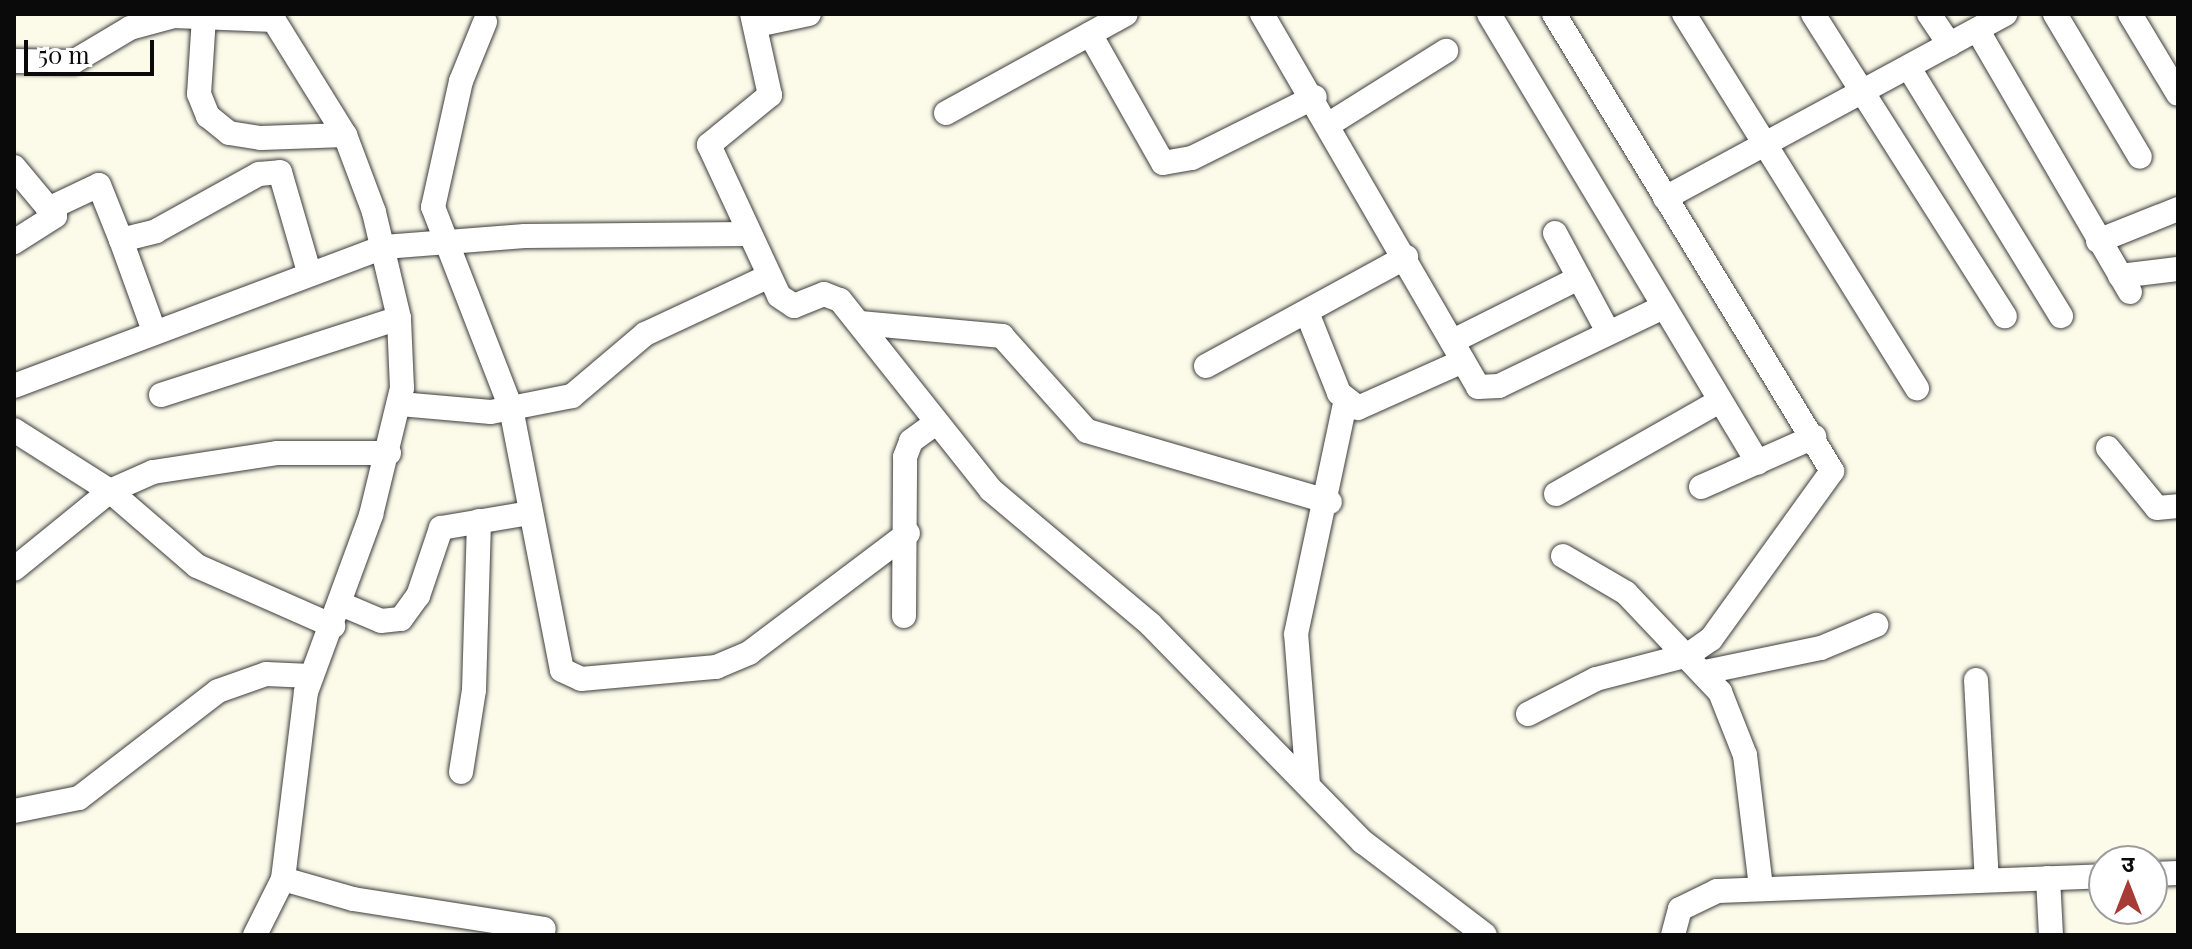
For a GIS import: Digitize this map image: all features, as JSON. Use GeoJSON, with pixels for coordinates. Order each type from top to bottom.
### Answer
{"type":"FeatureCollection","features":[{"type":"Feature","properties":{"kind":"street"},"geometry":{"type":"LineString","coordinates":[[809,14],[755,20],[770,95],[709,145],[765,278],[794,306],[833,294],[860,323],[991,490],[1150,624],[1363,842],[1485,935]]}},
{"type":"Feature","properties":{"kind":"street"},"geometry":{"type":"LineString","coordinates":[[946,113],[1126,14]]}},
{"type":"Feature","properties":{"kind":"street"},"geometry":{"type":"LineString","coordinates":[[1262,14],[1331,123],[1478,387],[1490,389],[1607,330],[1663,307]]}},
{"type":"Feature","properties":{"kind":"street"},"geometry":{"type":"LineString","coordinates":[[1489,14],[1758,463]]}},
{"type":"Feature","properties":{"kind":"street"},"geometry":{"type":"LineString","coordinates":[[1554,14],[1829,459],[1828,484],[1696,664]]}},
{"type":"Feature","properties":{"kind":"street"},"geometry":{"type":"LineString","coordinates":[[1684,14],[1762,144],[1917,388]]}},
{"type":"Feature","properties":{"kind":"street"},"geometry":{"type":"LineString","coordinates":[[1813,14],[2005,316]]}},
{"type":"Feature","properties":{"kind":"street"},"geometry":{"type":"LineString","coordinates":[[1929,14],[1950,45]]}},
{"type":"Feature","properties":{"kind":"street"},"geometry":{"type":"LineString","coordinates":[[1665,198],[2005,14]]}},
{"type":"Feature","properties":{"kind":"street"},"geometry":{"type":"LineString","coordinates":[[2055,14],[2140,157]]}},
{"type":"Feature","properties":{"kind":"street"},"geometry":{"type":"LineString","coordinates":[[2130,14],[2178,94]]}},
{"type":"Feature","properties":{"kind":"street"},"geometry":{"type":"LineString","coordinates":[[14,61],[73,62],[130,28],[174,16],[272,17],[345,135],[384,247],[399,318],[400,404],[389,453],[337,615],[311,676],[283,879],[255,935]]}},
{"type":"Feature","properties":{"kind":"street"},"geometry":{"type":"LineString","coordinates":[[204,17],[199,94],[208,116],[229,133],[261,138],[345,135]]}},
{"type":"Feature","properties":{"kind":"street"},"geometry":{"type":"LineString","coordinates":[[485,22],[461,81],[433,207],[443,240],[511,408],[556,656],[568,677],[687,674],[749,653],[908,533]]}},
{"type":"Feature","properties":{"kind":"street"},"geometry":{"type":"LineString","coordinates":[[1978,31],[2125,284],[2178,269]]}},
{"type":"Feature","properties":{"kind":"street"},"geometry":{"type":"LineString","coordinates":[[1090,34],[1163,163],[1192,158],[1315,97]]}},
{"type":"Feature","properties":{"kind":"street"},"geometry":{"type":"LineString","coordinates":[[1331,123],[1446,51]]}},
{"type":"Feature","properties":{"kind":"street"},"geometry":{"type":"LineString","coordinates":[[1909,68],[2061,316]]}},
{"type":"Feature","properties":{"kind":"street"},"geometry":{"type":"LineString","coordinates":[[14,167],[55,216],[14,242]]}},
{"type":"Feature","properties":{"kind":"street"},"geometry":{"type":"LineString","coordinates":[[121,240],[156,231],[259,174],[280,172],[309,272]]}},
{"type":"Feature","properties":{"kind":"street"},"geometry":{"type":"LineString","coordinates":[[48,209],[99,185],[154,331]]}},
{"type":"Feature","properties":{"kind":"street"},"geometry":{"type":"LineString","coordinates":[[2098,241],[2178,209]]}},
{"type":"Feature","properties":{"kind":"street"},"geometry":{"type":"LineString","coordinates":[[1555,233],[1607,330]]}},
{"type":"Feature","properties":{"kind":"street"},"geometry":{"type":"LineString","coordinates":[[14,386],[309,272],[384,247],[443,240],[748,234]]}},
{"type":"Feature","properties":{"kind":"street"},"geometry":{"type":"LineString","coordinates":[[1206,366],[1308,315],[1406,257]]}},
{"type":"Feature","properties":{"kind":"street"},"geometry":{"type":"LineString","coordinates":[[400,404],[511,408],[572,396],[645,334],[765,278]]}},
{"type":"Feature","properties":{"kind":"street"},"geometry":{"type":"LineString","coordinates":[[1345,404],[1370,407],[1579,278]]}},
{"type":"Feature","properties":{"kind":"street"},"geometry":{"type":"LineString","coordinates":[[1308,315],[1345,404],[1330,502],[1296,634],[1308,785]]}},
{"type":"Feature","properties":{"kind":"street"},"geometry":{"type":"LineString","coordinates":[[161,395],[399,318]]}},
{"type":"Feature","properties":{"kind":"street"},"geometry":{"type":"LineString","coordinates":[[860,323],[1002,336],[1087,431],[1330,502]]}},
{"type":"Feature","properties":{"kind":"street"},"geometry":{"type":"LineString","coordinates":[[1556,494],[1720,401]]}},
{"type":"Feature","properties":{"kind":"street"},"geometry":{"type":"LineString","coordinates":[[904,616],[908,533],[907,447],[936,423]]}},
{"type":"Feature","properties":{"kind":"street"},"geometry":{"type":"LineString","coordinates":[[14,430],[110,491],[197,566],[337,615],[381,621],[401,619],[418,596],[436,534],[479,521],[530,513]]}},
{"type":"Feature","properties":{"kind":"street"},"geometry":{"type":"LineString","coordinates":[[1701,487],[1814,437]]}},
{"type":"Feature","properties":{"kind":"street"},"geometry":{"type":"LineString","coordinates":[[2108,448],[2157,508],[2178,506]]}},
{"type":"Feature","properties":{"kind":"street"},"geometry":{"type":"LineString","coordinates":[[14,569],[110,491],[153,472],[207,461],[389,453]]}},
{"type":"Feature","properties":{"kind":"street"},"geometry":{"type":"LineString","coordinates":[[461,772],[474,690],[479,521]]}},
{"type":"Feature","properties":{"kind":"street"},"geometry":{"type":"LineString","coordinates":[[1563,556],[1626,593],[1696,664],[1745,755],[1761,888]]}},
{"type":"Feature","properties":{"kind":"street"},"geometry":{"type":"LineString","coordinates":[[1528,714],[1596,679],[1810,651],[1876,625]]}},
{"type":"Feature","properties":{"kind":"street"},"geometry":{"type":"LineString","coordinates":[[14,811],[79,798],[218,691],[266,674],[311,676]]}},
{"type":"Feature","properties":{"kind":"street"},"geometry":{"type":"LineString","coordinates":[[1976,680],[1987,880]]}},
{"type":"Feature","properties":{"kind":"street"},"geometry":{"type":"LineString","coordinates":[[1673,935],[1680,909],[1693,900],[1761,888],[2088,877]]}},
{"type":"Feature","properties":{"kind":"street"},"geometry":{"type":"LineString","coordinates":[[2048,878],[2051,935]]}},
{"type":"Feature","properties":{"kind":"street"},"geometry":{"type":"LineString","coordinates":[[283,879],[353,899],[544,929]]}}]}
